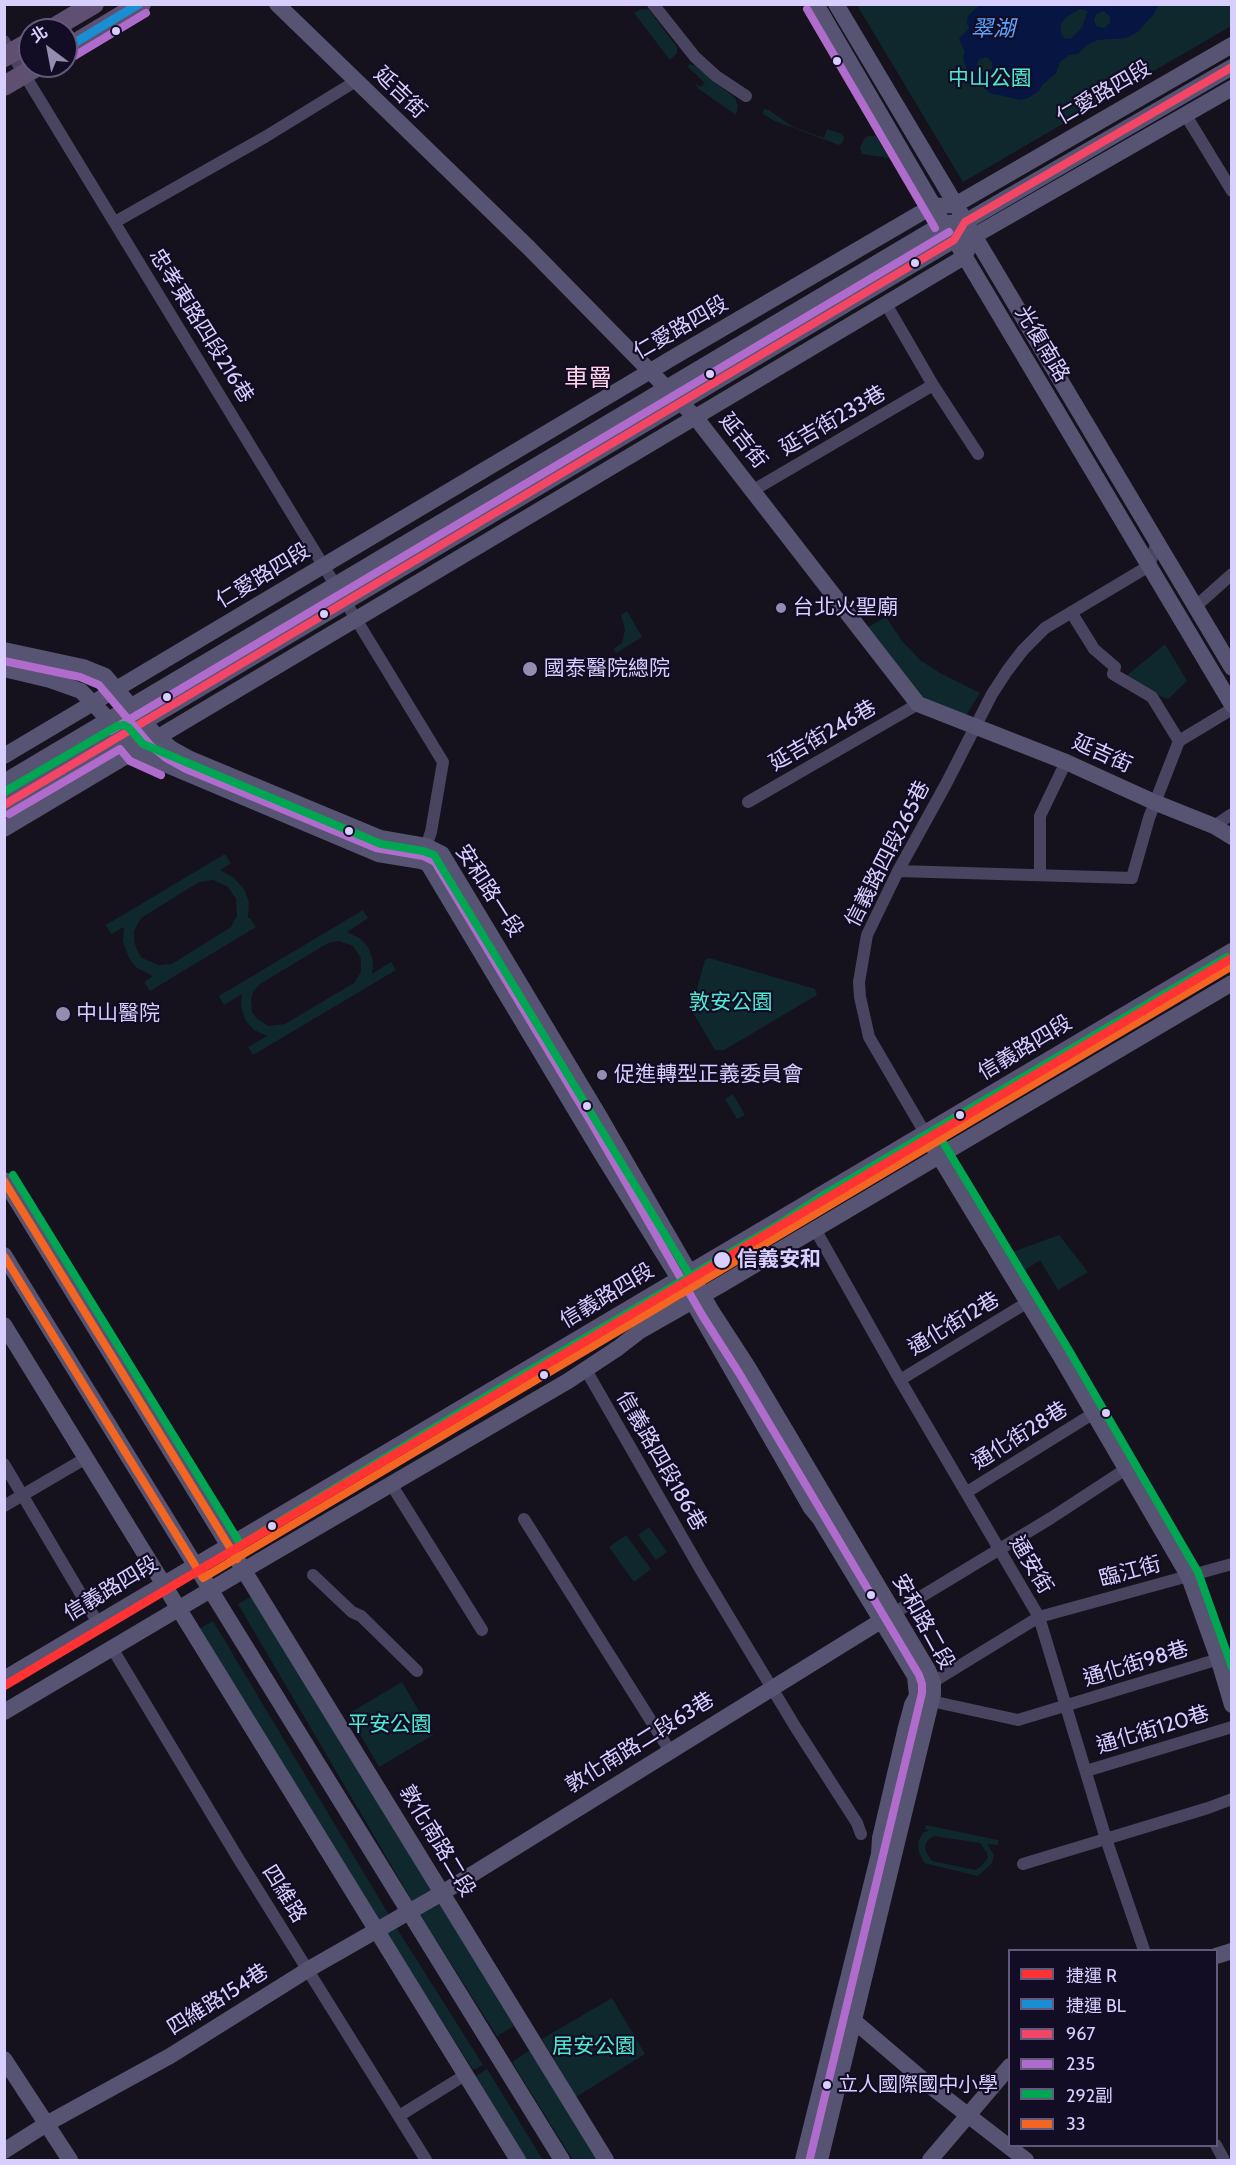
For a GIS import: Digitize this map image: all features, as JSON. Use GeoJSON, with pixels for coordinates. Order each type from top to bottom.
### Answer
{"type":"FeatureCollection","features":[{"type":"Feature","properties":{"kind":"main road"},"geometry":{"type":"LineString","coordinates":[[70,18],[94,4]]}},
{"type":"Feature","properties":{"kind":"main road"},"geometry":{"type":"LineString","coordinates":[[78,43],[141,4]]}},
{"type":"Feature","properties":{"kind":"main road","name":"延吉街"},"geometry":{"type":"LineString","coordinates":[[277,4],[529,248],[696,418],[918,704],[1066,762],[1214,826],[1232,837]]}},
{"type":"Feature","properties":{"kind":"main road","name":"光復南路"},"geometry":{"type":"LineString","coordinates":[[816,4],[1232,707]]}},
{"type":"Feature","properties":{"kind":"main road","name":"光復南路"},"geometry":{"type":"LineString","coordinates":[[836,4],[1232,668]]}},
{"type":"Feature","properties":{"kind":"main road","name":"仁愛路四段"},"geometry":{"type":"LineString","coordinates":[[955,206],[1232,45]]}},
{"type":"Feature","properties":{"kind":"main road","name":"仁愛路四段"},"geometry":{"type":"LineString","coordinates":[[4,782],[944,223],[965,222],[1232,67]]}},
{"type":"Feature","properties":{"kind":"main road"},"geometry":{"type":"LineString","coordinates":[[4,86],[18,78]]}},
{"type":"Feature","properties":{"kind":"main road"},"geometry":{"type":"LineString","coordinates":[[4,830],[886,304],[964,256],[974,236],[1232,88]]}},
{"type":"Feature","properties":{"kind":"main road"},"geometry":{"type":"LineString","coordinates":[[934,206],[955,206]]}},
{"type":"Feature","properties":{"kind":"main road","name":"仁愛路四段"},"geometry":{"type":"LineString","coordinates":[[4,756],[651,371],[934,206]]}},
{"type":"Feature","properties":{"kind":"main road","name":"仁愛路四段"},"geometry":{"type":"LineString","coordinates":[[4,805],[682,404],[954,240],[965,222]]}},
{"type":"Feature","properties":{"kind":"main road","name":"安和路一段"},"geometry":{"type":"LineString","coordinates":[[4,650],[83,668],[105,676],[143,723],[172,749],[190,759],[424,854]]}},
{"type":"Feature","properties":{"kind":"main road","name":"安和路一段"},"geometry":{"type":"LineString","coordinates":[[4,669],[50,680],[81,691],[136,752],[378,854],[442,854],[543,1020],[691,1287]]}},
{"type":"Feature","properties":{"kind":"main road","name":"信義路四段"},"geometry":{"type":"LineString","coordinates":[[4,1679],[229,1546],[691,1287],[925,1133],[1232,951]]}},
{"type":"Feature","properties":{"kind":"main road","name":"信義路四段"},"geometry":{"type":"LineString","coordinates":[[4,1712],[585,1370],[640,1331],[691,1287],[815,1229],[1232,983]]}},
{"type":"Feature","properties":{"kind":"main road"},"geometry":{"type":"LineString","coordinates":[[925,1133],[996,1247],[1189,1577],[1225,1657],[1232,1705]]}},
{"type":"Feature","properties":{"kind":"main road","name":"敦化南路二段"},"geometry":{"type":"LineString","coordinates":[[4,1180],[606,2160]]}},
{"type":"Feature","properties":{"kind":"main road"},"geometry":{"type":"LineString","coordinates":[[4,1255],[562,2160]]}},
{"type":"Feature","properties":{"kind":"main road","name":"安和路二段"},"geometry":{"type":"LineString","coordinates":[[691,1287],[888,1617],[928,1670],[933,1682],[931,1701],[895,1857],[803,2160]]}},
{"type":"Feature","properties":{"kind":"main road"},"geometry":{"type":"LineString","coordinates":[[7,1336],[86,1458],[518,2160]]}},
{"type":"Feature","properties":{"kind":"main road","name":"安和路二段"},"geometry":{"type":"LineString","coordinates":[[820,2160],[879,1854],[880,1838],[903,1738],[916,1696],[915,1676],[888,1617]]}},
{"type":"Feature","properties":{"kind":"main road","name":"敦化南路二段63巷"},"geometry":{"type":"LineString","coordinates":[[410,1911],[888,1617]]}},
{"type":"Feature","properties":{"kind":"main road","name":"四維路154巷"},"geometry":{"type":"LineString","coordinates":[[4,2151],[170,2056],[309,1969],[410,1911]]}},
{"type":"Feature","properties":{"kind":"main road"},"geometry":{"type":"LineString","coordinates":[[848,2016],[967,2116],[1008,2147]]}},
{"type":"Feature","properties":{"kind":"main road"},"geometry":{"type":"LineString","coordinates":[[4,2059],[70,2160]]}},
{"type":"Feature","properties":{"kind":"main road"},"geometry":{"type":"LineString","coordinates":[[930,2160],[1008,2068]]}},
{"type":"Feature","properties":{"kind":"main road"},"geometry":{"type":"LineString","coordinates":[[967,2116],[972,2129],[1010,2160]]}},
{"type":"Feature","properties":{"kind":"main road"},"geometry":{"type":"LineString","coordinates":[[1009,2147],[1026,2160]]}},
{"type":"Feature","properties":{"kind":"street"},"geometry":{"type":"LineString","coordinates":[[652,4],[695,57],[716,76],[746,96]]}},
{"type":"Feature","properties":{"kind":"street","name":"忠孝東路四段216巷"},"geometry":{"type":"LineString","coordinates":[[35,78],[115,222],[443,762],[424,854]]}},
{"type":"Feature","properties":{"kind":"street"},"geometry":{"type":"LineString","coordinates":[[115,222],[265,137],[356,81]]}},
{"type":"Feature","properties":{"kind":"street"},"geometry":{"type":"LineString","coordinates":[[1185,114],[1232,191]]}},
{"type":"Feature","properties":{"kind":"street"},"geometry":{"type":"LineString","coordinates":[[886,304],[933,385],[978,454]]}},
{"type":"Feature","properties":{"kind":"street","name":"延吉街233巷"},"geometry":{"type":"LineString","coordinates":[[752,491],[933,385]]}},
{"type":"Feature","properties":{"kind":"street"},"geometry":{"type":"LineString","coordinates":[[1149,566],[1157,542]]}},
{"type":"Feature","properties":{"kind":"street","name":"信義路四段265巷"},"geometry":{"type":"LineString","coordinates":[[925,1133],[873,1046],[864,1021],[860,997],[860,966],[867,935],[898,871],[992,694],[1023,650],[1045,628],[1149,566]]}},
{"type":"Feature","properties":{"kind":"street"},"geometry":{"type":"LineString","coordinates":[[1196,607],[1232,574]]}},
{"type":"Feature","properties":{"kind":"street"},"geometry":{"type":"LineString","coordinates":[[1071,612],[1094,649],[1115,667],[1113,674],[1152,696],[1179,741]]}},
{"type":"Feature","properties":{"kind":"street","name":"延吉街246巷"},"geometry":{"type":"LineString","coordinates":[[748,802],[918,704]]}},
{"type":"Feature","properties":{"kind":"street"},"geometry":{"type":"LineString","coordinates":[[898,871],[1132,878],[1154,802],[1179,741],[1232,707]]}},
{"type":"Feature","properties":{"kind":"street"},"geometry":{"type":"LineString","coordinates":[[1040,875],[1040,816],[1066,762]]}},
{"type":"Feature","properties":{"kind":"street"},"geometry":{"type":"LineString","coordinates":[[1214,826],[1232,814]]}},
{"type":"Feature","properties":{"kind":"street","name":"通安街"},"geometry":{"type":"LineString","coordinates":[[815,1229],[900,1380],[1039,1617],[1106,1839],[1144,1949]]}},
{"type":"Feature","properties":{"kind":"street","name":"通化街12巷"},"geometry":{"type":"LineString","coordinates":[[900,1380],[1028,1302]]}},
{"type":"Feature","properties":{"kind":"street","name":"信義路四段186巷"},"geometry":{"type":"LineString","coordinates":[[585,1370],[702,1572],[810,1751],[857,1823],[861,1834]]}},
{"type":"Feature","properties":{"kind":"street","name":"通化街28巷"},"geometry":{"type":"LineString","coordinates":[[967,1492],[1094,1413]]}},
{"type":"Feature","properties":{"kind":"street"},"geometry":{"type":"LineString","coordinates":[[4,1506],[86,1458]]}},
{"type":"Feature","properties":{"kind":"street"},"geometry":{"type":"LineString","coordinates":[[4,1464],[98,1623]]}},
{"type":"Feature","properties":{"kind":"street"},"geometry":{"type":"LineString","coordinates":[[888,1617],[1126,1469]]}},
{"type":"Feature","properties":{"kind":"street"},"geometry":{"type":"LineString","coordinates":[[391,1484],[482,1630]]}},
{"type":"Feature","properties":{"kind":"street"},"geometry":{"type":"LineString","coordinates":[[524,1519],[669,1751]]}},
{"type":"Feature","properties":{"kind":"street","name":"臨江街"},"geometry":{"type":"LineString","coordinates":[[933,1682],[1039,1617],[1232,1564]]}},
{"type":"Feature","properties":{"kind":"street"},"geometry":{"type":"LineString","coordinates":[[313,1575],[352,1612],[361,1616],[417,1671]]}},
{"type":"Feature","properties":{"kind":"street","name":"四維路"},"geometry":{"type":"LineString","coordinates":[[112,1648],[238,1858],[426,2160]]}},
{"type":"Feature","properties":{"kind":"street","name":"通化街98巷"},"geometry":{"type":"LineString","coordinates":[[931,1701],[1018,1720],[1225,1657]]}},
{"type":"Feature","properties":{"kind":"street","name":"通化街120巷"},"geometry":{"type":"LineString","coordinates":[[1086,1771],[1232,1727]]}},
{"type":"Feature","properties":{"kind":"street"},"geometry":{"type":"LineString","coordinates":[[1023,1864],[1232,1798]]}},
{"type":"Feature","properties":{"kind":"street"},"geometry":{"type":"LineString","coordinates":[[399,2116],[465,2075]]}},
{"type":"Feature","properties":{"kind":"green space","name":"中山公園"},"geometry":{"type":"Polygon","coordinates":[[[857,5],[1231,5],[1231,26],[963,182],[857,5]]]}},
{"type":"Feature","properties":{"kind":"green space"},"geometry":{"type":"Polygon","coordinates":[[[642,9],[649,10],[677,47],[677,53],[670,60],[634,13],[642,9]]]}},
{"type":"Feature","properties":{"kind":"green space"},"geometry":{"type":"Polygon","coordinates":[[[690,64],[735,98],[738,106],[736,115],[699,89],[694,83],[701,87],[705,83],[687,66],[690,64]]]}},
{"type":"Feature","properties":{"kind":"green space"},"geometry":{"type":"Polygon","coordinates":[[[764,109],[793,127],[824,138],[827,129],[842,134],[844,138],[839,145],[775,121],[763,114],[764,109]]]}},
{"type":"Feature","properties":{"kind":"green space"},"geometry":{"type":"Polygon","coordinates":[[[868,136],[876,136],[889,158],[862,154],[860,148],[868,136]]]}},
{"type":"Feature","properties":{"kind":"green space"},"geometry":{"type":"Polygon","coordinates":[[[627,611],[642,637],[616,653],[613,649],[622,643],[625,630],[621,615],[627,611]]]}},
{"type":"Feature","properties":{"kind":"green space"},"geometry":{"type":"Polygon","coordinates":[[[886,617],[902,641],[920,660],[980,693],[966,715],[920,701],[863,630],[886,617]]]}},
{"type":"Feature","properties":{"kind":"green space"},"geometry":{"type":"Polygon","coordinates":[[[1165,644],[1187,681],[1168,699],[1143,689],[1125,677],[1165,644]]]}},
{"type":"Feature","properties":{"kind":"green space"},"geometry":{"type":"Polygon","coordinates":[[[225,854],[231,863],[220,870],[233,877],[244,889],[249,902],[248,918],[256,927],[150,991],[144,982],[153,976],[137,968],[129,958],[123,941],[124,927],[111,934],[106,925],[225,854]],[[213,880],[199,882],[141,918],[134,931],[134,941],[142,958],[159,965],[172,964],[231,927],[237,916],[236,899],[228,887],[213,880]]]}},
{"type":"Feature","properties":{"kind":"green space"},"geometry":{"type":"Polygon","coordinates":[[[363,910],[368,918],[347,932],[361,939],[368,947],[373,961],[372,974],[391,962],[396,970],[253,1055],[248,1047],[267,1036],[254,1030],[246,1021],[241,1007],[242,994],[224,1005],[219,996],[363,910]],[[339,941],[328,943],[260,984],[253,992],[252,1012],[257,1019],[269,1026],[285,1024],[354,983],[361,972],[361,958],[353,946],[339,941]]]}},
{"type":"Feature","properties":{"kind":"green space","name":"敦安公園"},"geometry":{"type":"Polygon","coordinates":[[[709,958],[815,989],[817,995],[724,1050],[715,1050],[691,1009],[705,960],[709,958]]]}},
{"type":"Feature","properties":{"kind":"green space"},"geometry":{"type":"Polygon","coordinates":[[[733,1094],[745,1115],[737,1119],[725,1099],[733,1094]]]}},
{"type":"Feature","properties":{"kind":"green space"},"geometry":{"type":"Polygon","coordinates":[[[1059,1235],[1088,1272],[1058,1290],[1040,1260],[1019,1274],[1007,1254],[1059,1235]]]}},
{"type":"Feature","properties":{"kind":"green space"},"geometry":{"type":"Polygon","coordinates":[[[649,1527],[667,1552],[656,1560],[638,1535],[649,1527]]]}},
{"type":"Feature","properties":{"kind":"green space"},"geometry":{"type":"Polygon","coordinates":[[[626,1535],[651,1569],[634,1582],[609,1547],[626,1535]]]}},
{"type":"Feature","properties":{"kind":"green space"},"geometry":{"type":"Polygon","coordinates":[[[252,1596],[434,1890],[414,1904],[238,1604],[252,1596]]]}},
{"type":"Feature","properties":{"kind":"green space"},"geometry":{"type":"Polygon","coordinates":[[[213,1621],[389,1915],[379,1920],[199,1629],[213,1621]]]}},
{"type":"Feature","properties":{"kind":"green space","name":"平安公園"},"geometry":{"type":"Polygon","coordinates":[[[402,1682],[433,1735],[379,1767],[348,1714],[402,1682]]]}},
{"type":"Feature","properties":{"kind":"green space"},"geometry":{"type":"Polygon","coordinates":[[[926,1825],[998,1840],[998,1845],[987,1844],[994,1855],[992,1863],[978,1876],[924,1863],[918,1842],[923,1833],[929,1830],[925,1829],[926,1825]],[[934,1836],[927,1841],[925,1846],[932,1861],[975,1870],[988,1858],[980,1843],[934,1836]]]}},
{"type":"Feature","properties":{"kind":"green space"},"geometry":{"type":"Polygon","coordinates":[[[439,1899],[514,2026],[497,2036],[419,1913],[439,1899]]]}},
{"type":"Feature","properties":{"kind":"green space"},"geometry":{"type":"Polygon","coordinates":[[[396,1927],[483,2065],[473,2070],[387,1933],[396,1927]]]}},
{"type":"Feature","properties":{"kind":"green space","name":"居安公園"},"geometry":{"type":"Polygon","coordinates":[[[612,1998],[645,2054],[576,2097],[542,2039],[612,1998]]]}},
{"type":"Feature","properties":{"kind":"green space"},"geometry":{"type":"Polygon","coordinates":[[[530,2050],[597,2160],[573,2160],[512,2062],[530,2050]]]}},
{"type":"Feature","properties":{"kind":"green space"},"geometry":{"type":"Polygon","coordinates":[[[487,2069],[543,2160],[527,2160],[476,2076],[487,2069]]]}},
{"type":"Feature","properties":{"kind":"water","name":"翠湖"},"geometry":{"type":"Polygon","coordinates":[[[980,4],[1158,5],[1154,14],[1138,32],[1126,38],[1098,40],[1087,45],[1078,54],[1069,55],[1060,62],[1056,73],[1042,85],[1039,91],[1021,100],[989,93],[984,86],[975,82],[966,68],[963,58],[965,52],[959,39],[969,28],[968,16],[980,4]],[[1080,9],[1066,17],[1061,24],[1061,33],[1065,39],[1072,38],[1082,27],[1088,11],[1080,9]],[[1104,11],[1096,14],[1094,20],[1097,27],[1104,28],[1110,23],[1110,17],[1104,11]],[[987,57],[979,59],[977,64],[979,71],[987,73],[992,68],[992,62],[987,57]]]}},
{"type":"Feature","properties":{"kind":"metro line","name":"BL"},"geometry":{"type":"LineString","coordinates":[[78,41],[139,4]]}},
{"type":"Feature","properties":{"kind":"metro line","name":"R"},"geometry":{"type":"LineString","coordinates":[[4,1686],[1232,958]]}},
{"type":"Feature","properties":{"kind":"transit line","name":"235"},"geometry":{"type":"LineString","coordinates":[[807,9],[935,228]]}},
{"type":"Feature","properties":{"kind":"transit line","name":"235"},"geometry":{"type":"LineString","coordinates":[[78,54],[146,13]]}},
{"type":"Feature","properties":{"kind":"transit line","name":"967"},"geometry":{"type":"LineString","coordinates":[[4,805],[954,240],[965,222],[1232,67]]}},
{"type":"Feature","properties":{"kind":"transit line","name":"235"},"geometry":{"type":"LineString","coordinates":[[110,731],[949,232]]}},
{"type":"Feature","properties":{"kind":"transit line","name":"235"},"geometry":{"type":"LineString","coordinates":[[4,661],[80,677],[99,685],[151,746],[186,769],[376,848],[423,856],[435,862],[591,1122],[702,1315],[919,1675],[922,1693],[810,2158]]}},
{"type":"Feature","properties":{"kind":"transit line","name":"292副"},"geometry":{"type":"LineString","coordinates":[[4,792],[117,726],[124,725],[143,744],[381,844],[434,855],[695,1284]]}},
{"type":"Feature","properties":{"kind":"transit line","name":"235"},"geometry":{"type":"LineString","coordinates":[[9,814],[120,749],[130,761],[161,775]]}},
{"type":"Feature","properties":{"kind":"transit line","name":"292副"},"geometry":{"type":"LineString","coordinates":[[13,1175],[241,1545],[500,1388],[1227,957]]}},
{"type":"Feature","properties":{"kind":"transit line","name":"33"},"geometry":{"type":"LineString","coordinates":[[4,1256],[203,1578],[1232,966]]}},
{"type":"Feature","properties":{"kind":"transit line","name":"292副"},"geometry":{"type":"LineString","coordinates":[[941,1139],[1070,1352],[1198,1572],[1232,1667]]}},
{"type":"Feature","properties":{"kind":"transit line","name":"33"},"geometry":{"type":"LineString","coordinates":[[4,1181],[237,1559]]}},
{"type":"Feature","properties":{"kind":"place","name":"台北火聖廟"},"geometry":{"type":"Point","coordinates":[781,608]}},
{"type":"Feature","properties":{"kind":"place","name":"國泰醫院總院"},"geometry":{"type":"Point","coordinates":[530,669]}},
{"type":"Feature","properties":{"kind":"place","name":"中山醫院"},"geometry":{"type":"Point","coordinates":[63,1014]}},
{"type":"Feature","properties":{"kind":"place","name":"促進轉型正義委員會"},"geometry":{"type":"Point","coordinates":[602,1075]}},
{"type":"Feature","properties":{"kind":"place","name":"信義安和"},"geometry":{"type":"Point","coordinates":[722,1260]}},
{"type":"Feature","properties":{"kind":"place","name":"立人國際國中小學"},"geometry":{"type":"Point","coordinates":[827,2085]}},
{"type":"Feature","properties":{"kind":"district","name":"車罾"},"geometry":{"type":"Point","coordinates":[588,379]}}]}
